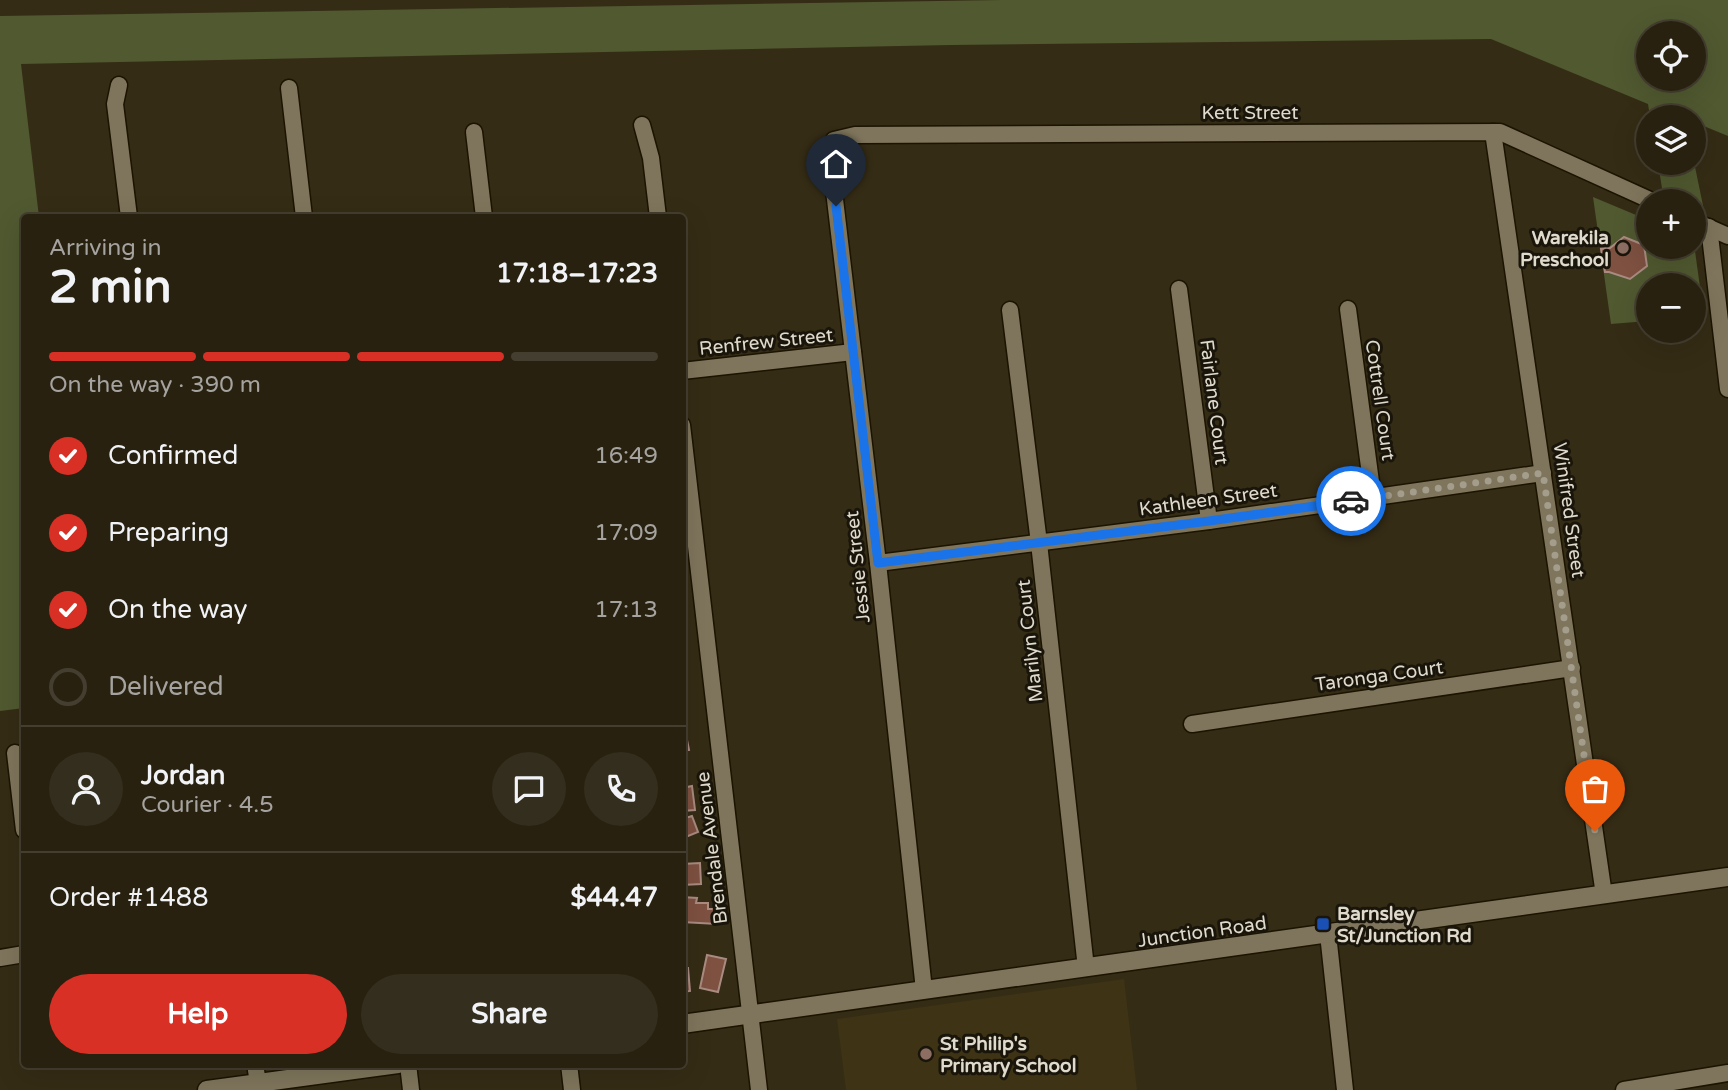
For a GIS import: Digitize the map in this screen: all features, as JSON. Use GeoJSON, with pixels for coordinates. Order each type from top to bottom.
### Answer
{"type":"FeatureCollection","features":[{"type":"Feature","properties":{"kind":"street"},"geometry":{"type":"LineString","coordinates":[[119,85],[115,104],[129,214]]}},
{"type":"Feature","properties":{"kind":"street"},"geometry":{"type":"LineString","coordinates":[[289,88],[304,214]]}},
{"type":"Feature","properties":{"kind":"street"},"geometry":{"type":"LineString","coordinates":[[642,125],[651,158],[658,214]]}},
{"type":"Feature","properties":{"kind":"street"},"geometry":{"type":"LineString","coordinates":[[474,132],[484,214]]}},
{"type":"Feature","properties":{"kind":"street","name":"Winifred Street"},"geometry":{"type":"LineString","coordinates":[[1493,132],[1604,895]]}},
{"type":"Feature","properties":{"kind":"street","name":"Kett Street"},"geometry":{"type":"LineString","coordinates":[[834,140],[855,135],[1500,132],[1636,194]]}},
{"type":"Feature","properties":{"kind":"street","name":"Jessie Street"},"geometry":{"type":"LineString","coordinates":[[834,140],[830,158],[878,563],[924,990]]}},
{"type":"Feature","properties":{"kind":"street"},"geometry":{"type":"LineString","coordinates":[[1706,226],[1728,236]]}},
{"type":"Feature","properties":{"kind":"street"},"geometry":{"type":"LineString","coordinates":[[1706,255],[1728,389]]}},
{"type":"Feature","properties":{"kind":"street","name":"Fairlane Court"},"geometry":{"type":"LineString","coordinates":[[1179,289],[1209,521]]}},
{"type":"Feature","properties":{"kind":"street","name":"Cottrell Court"},"geometry":{"type":"LineString","coordinates":[[1348,309],[1373,498]]}},
{"type":"Feature","properties":{"kind":"street","name":"Marilyn Court"},"geometry":{"type":"LineString","coordinates":[[1010,310],[1086,968]]}},
{"type":"Feature","properties":{"kind":"street","name":"Renfrew Street"},"geometry":{"type":"LineString","coordinates":[[686,371],[853,352]]}},
{"type":"Feature","properties":{"kind":"street","name":"Brendale Avenue"},"geometry":{"type":"LineString","coordinates":[[686,459],[759,1090]]}},
{"type":"Feature","properties":{"kind":"street","name":"Kathleen Street"},"geometry":{"type":"LineString","coordinates":[[878,563],[1209,521],[1543,473]]}},
{"type":"Feature","properties":{"kind":"street","name":"Taronga Court"},"geometry":{"type":"LineString","coordinates":[[1192,724],[1572,668]]}},
{"type":"Feature","properties":{"kind":"street"},"geometry":{"type":"LineString","coordinates":[[15,753],[21,804]]}},
{"type":"Feature","properties":{"kind":"street","name":"Junction Road"},"geometry":{"type":"LineString","coordinates":[[686,1023],[1728,877]]}},
{"type":"Feature","properties":{"kind":"street"},"geometry":{"type":"LineString","coordinates":[[1328,934],[1345,1090]]}},
{"type":"Feature","properties":{"kind":"street"},"geometry":{"type":"LineString","coordinates":[[0,958],[21,954]]}},
{"type":"Feature","properties":{"kind":"street"},"geometry":{"type":"LineString","coordinates":[[256,1068],[258,1083]]}},
{"type":"Feature","properties":{"kind":"street"},"geometry":{"type":"LineString","coordinates":[[207,1090],[369,1068]]}},
{"type":"Feature","properties":{"kind":"street"},"geometry":{"type":"LineString","coordinates":[[408,1068],[411,1090]]}},
{"type":"Feature","properties":{"kind":"street"},"geometry":{"type":"LineString","coordinates":[[569,1068],[572,1090]]}},
{"type":"Feature","properties":{"kind":"street"},"geometry":{"type":"LineString","coordinates":[[1624,1090],[1728,1073]]}},
{"type":"Feature","properties":{"kind":"shaded area"},"geometry":{"type":"Polygon","coordinates":[[[1124,979],[1137,1090],[846,1090],[837,1019],[1124,979]]]}},
{"type":"Feature","properties":{"kind":"green space"},"geometry":{"type":"Polygon","coordinates":[[[1001,0],[1728,0],[1728,136],[1706,127],[1706,105],[1648,105],[1491,39],[951,45],[21,64],[39,214],[21,214],[21,708],[0,711],[0,16],[1001,0]]]}},
{"type":"Feature","properties":{"kind":"green space"},"geometry":{"type":"Polygon","coordinates":[[[1660,175],[1697,175],[1700,189],[1662,189],[1660,175]]]}},
{"type":"Feature","properties":{"kind":"green space","name":"Warekila Preschool"},"geometry":{"type":"Polygon","coordinates":[[[1593,197],[1636,215],[1636,259],[1696,259],[1698,273],[1636,273],[1636,322],[1611,324],[1593,197]]]}},
{"type":"Feature","properties":{"kind":"building"},"geometry":{"type":"Polygon","coordinates":[[[1624,237],[1636,242],[1636,259],[1646,259],[1647,266],[1630,279],[1605,272],[1601,249],[1610,248],[1624,237]]]}},
{"type":"Feature","properties":{"kind":"building"},"geometry":{"type":"Polygon","coordinates":[[[692,786],[695,810],[686,811],[686,787],[692,786]]]}},
{"type":"Feature","properties":{"kind":"building"},"geometry":{"type":"Polygon","coordinates":[[[692,816],[698,832],[686,837],[686,818],[692,816]]]}},
{"type":"Feature","properties":{"kind":"building"},"geometry":{"type":"Polygon","coordinates":[[[700,863],[701,884],[686,885],[686,864],[700,863]]]}},
{"type":"Feature","properties":{"kind":"building"},"geometry":{"type":"Polygon","coordinates":[[[686,897],[697,898],[696,903],[708,903],[708,909],[718,909],[717,924],[686,922],[686,897]]]}},
{"type":"Feature","properties":{"kind":"building"},"geometry":{"type":"Polygon","coordinates":[[[707,955],[726,959],[718,992],[700,988],[707,955]]]}},
{"type":"Feature","properties":{"kind":"building"},"geometry":{"type":"Polygon","coordinates":[[[686,968],[688,968],[690,991],[686,992],[686,968]]]}},
{"type":"Feature","properties":{"kind":"way so far"},"geometry":{"type":"LineString","coordinates":[[1351,501],[1543,473],[1595,831]]}},
{"type":"Feature","properties":{"kind":"place","name":"Warekila Preschool"},"geometry":{"type":"Point","coordinates":[1623,248]}},
{"type":"Feature","properties":{"kind":"place","name":"Barnsley St/Junction Rd"},"geometry":{"type":"Point","coordinates":[1323,924]}},
{"type":"Feature","properties":{"kind":"place","name":"St Philip's Primary School"},"geometry":{"type":"Point","coordinates":[926,1054]}},
{"type":"Feature","properties":{"kind":"route"},"geometry":{"type":"LineString","coordinates":[[836,206],[878,563],[1351,501]]}}]}
